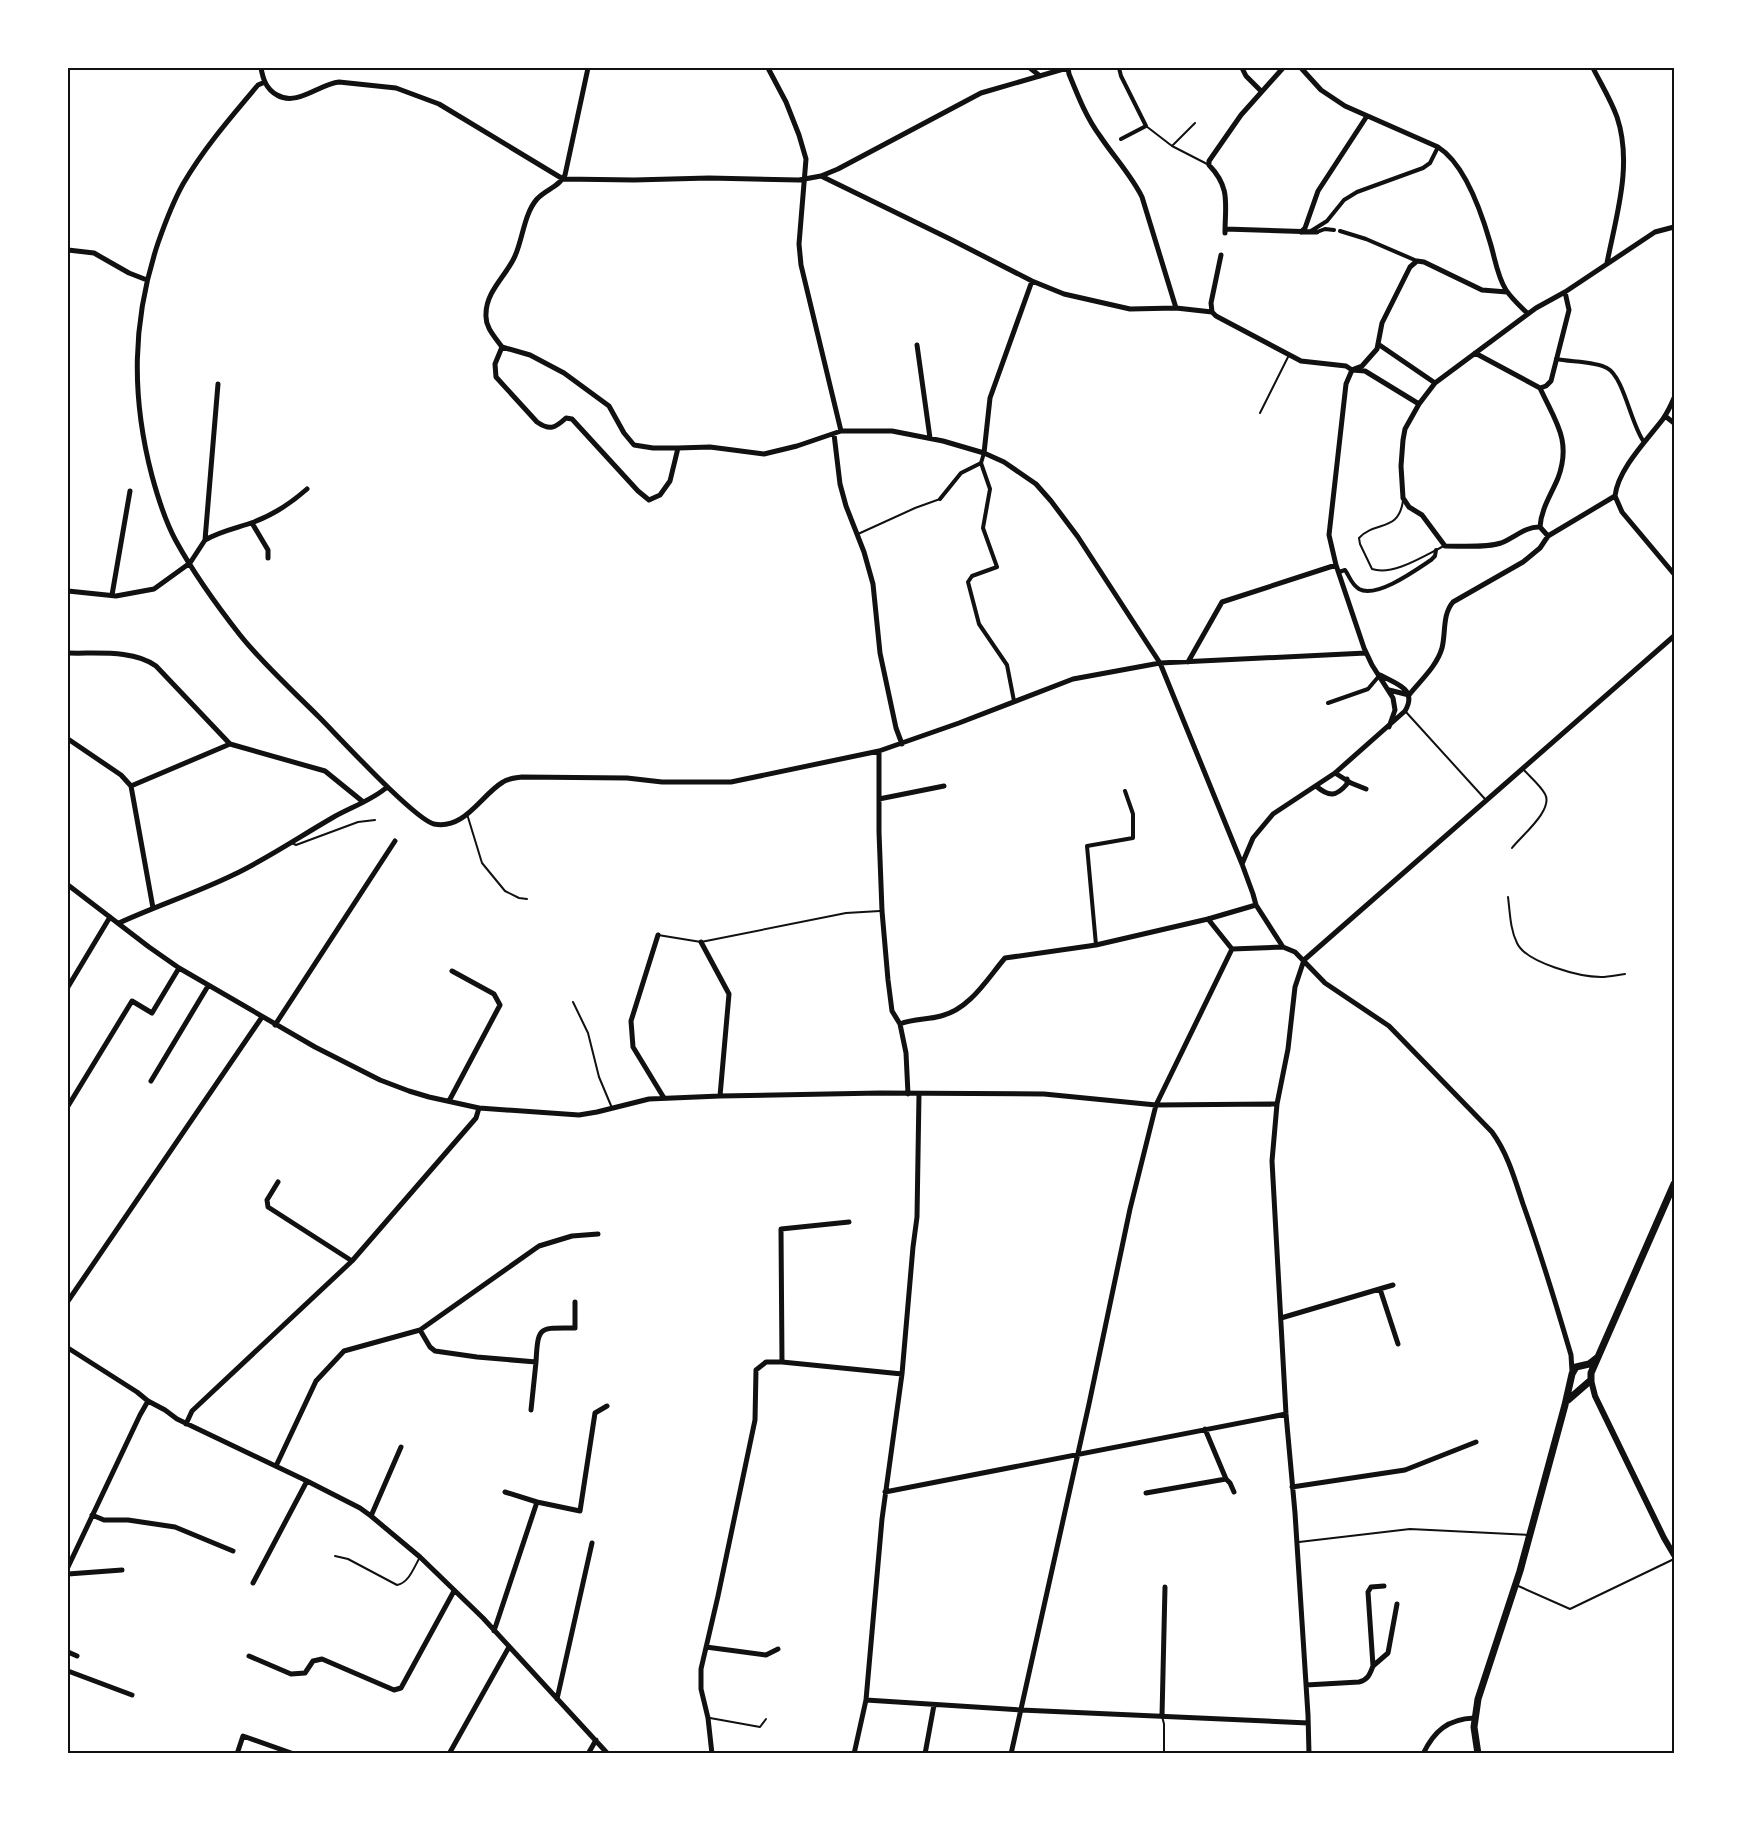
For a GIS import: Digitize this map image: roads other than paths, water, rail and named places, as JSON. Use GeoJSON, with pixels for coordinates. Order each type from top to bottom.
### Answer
{"type":"FeatureCollection","features":[{"type":"Feature","properties":{"kind":"main road"},"geometry":{"type":"LineString","coordinates":[[1565,1405],[1591,1376],[1674,1184]]}},
{"type":"Feature","properties":{"kind":"main road"},"geometry":{"type":"LineString","coordinates":[[1478,1754],[1474,1718],[1480,1689],[1516,1585],[1572,1374],[1576,1367],[1592,1362],[1598,1357]]}},
{"type":"Feature","properties":{"kind":"main road"},"geometry":{"type":"LineString","coordinates":[[1583,1366],[1587,1368],[1591,1376]]}},
{"type":"Feature","properties":{"kind":"main road"},"geometry":{"type":"LineString","coordinates":[[1572,1374],[1575,1384],[1584,1386]]}},
{"type":"Feature","properties":{"kind":"street"},"geometry":{"type":"LineString","coordinates":[[261,68],[270,91],[281,98],[305,96],[331,83],[339,82],[396,88],[422,96],[563,179],[804,179],[821,176],[981,93],[1068,68],[1083,108],[1111,146],[1142,197],[1176,308]]}},
{"type":"Feature","properties":{"kind":"street"},"geometry":{"type":"LineString","coordinates":[[588,68],[563,179],[561,183],[536,200],[530,211],[515,257],[494,290],[486,310],[488,327],[502,347],[530,354],[609,406],[624,433],[634,445],[653,448],[710,447],[764,454],[797,446],[841,430],[892,431],[930,438],[984,453],[1004,462],[1036,484],[1078,537],[1160,663],[1242,864],[1256,905],[1283,947]]}},
{"type":"Feature","properties":{"kind":"street"},"geometry":{"type":"LineString","coordinates":[[768,68],[800,135],[806,159],[799,252],[841,430]]}},
{"type":"Feature","properties":{"kind":"street"},"geometry":{"type":"LineString","coordinates":[[1030,68],[1040,76]]}},
{"type":"Feature","properties":{"kind":"street"},"geometry":{"type":"LineString","coordinates":[[1119,68],[1146,126],[1120,139]]}},
{"type":"Feature","properties":{"kind":"street"},"geometry":{"type":"LineString","coordinates":[[1242,68],[1246,76],[1262,91]]}},
{"type":"Feature","properties":{"kind":"street"},"geometry":{"type":"LineString","coordinates":[[1283,68],[1241,116],[1209,161],[1209,165],[1218,174],[1224,186],[1225,231],[1314,232],[1325,229],[1334,230]]}},
{"type":"Feature","properties":{"kind":"street"},"geometry":{"type":"LineString","coordinates":[[1301,68],[1322,90],[1345,106],[1448,153],[1461,170],[1481,215],[1499,276],[1507,292],[1528,314]]}},
{"type":"Feature","properties":{"kind":"street"},"geometry":{"type":"LineString","coordinates":[[1593,68],[1617,117],[1624,148],[1624,174],[1608,263]]}},
{"type":"Feature","properties":{"kind":"street"},"geometry":{"type":"LineString","coordinates":[[265,82],[258,85],[222,128],[183,184],[161,235],[147,280],[137,336],[136,370],[139,408],[148,460],[160,504],[175,540],[246,642],[387,787],[425,820],[442,825],[454,821],[467,814],[498,786],[510,779],[532,777],[627,778],[662,782],[731,782],[879,751],[1073,679],[1160,663],[1366,653]]}},
{"type":"Feature","properties":{"kind":"street"},"geometry":{"type":"LineString","coordinates":[[1301,232],[1305,228],[1318,191],[1367,116]]}},
{"type":"Feature","properties":{"kind":"street"},"geometry":{"type":"LineString","coordinates":[[1314,232],[1327,221],[1344,200],[1357,192],[1423,168],[1430,163],[1438,147]]}},
{"type":"Feature","properties":{"kind":"street"},"geometry":{"type":"LineString","coordinates":[[840,185],[836,177],[846,165]]}},
{"type":"Feature","properties":{"kind":"street"},"geometry":{"type":"LineString","coordinates":[[821,176],[1032,281],[1064,294],[1121,308],[1146,310],[1176,308],[1212,312],[1301,361],[1346,366],[1352,370],[1365,371],[1419,404]]}},
{"type":"Feature","properties":{"kind":"street"},"geometry":{"type":"LineString","coordinates":[[1548,536],[1540,527],[1533,526],[1501,543],[1482,546],[1445,546],[1422,515],[1408,507],[1403,498],[1401,466],[1405,429],[1419,404],[1435,383],[1536,308],[1565,292],[1655,232],[1674,226]]}},
{"type":"Feature","properties":{"kind":"street"},"geometry":{"type":"LineString","coordinates":[[1340,231],[1424,262],[1482,290],[1507,292]]}},
{"type":"Feature","properties":{"kind":"street"},"geometry":{"type":"LineString","coordinates":[[68,250],[94,253],[129,273],[147,280]]}},
{"type":"Feature","properties":{"kind":"street"},"geometry":{"type":"LineString","coordinates":[[1212,312],[1211,303],[1221,255]]}},
{"type":"Feature","properties":{"kind":"street"},"geometry":{"type":"LineString","coordinates":[[1389,727],[1395,710],[1393,698],[1366,653],[1337,568],[1329,535],[1346,384],[1352,370],[1366,363],[1377,349],[1382,323],[1410,267],[1417,261]]}},
{"type":"Feature","properties":{"kind":"street"},"geometry":{"type":"LineString","coordinates":[[1014,701],[1007,665],[979,624],[968,582],[972,576],[998,567],[983,528],[990,489],[981,463],[990,398],[1032,281]]}},
{"type":"Feature","properties":{"kind":"street"},"geometry":{"type":"LineString","coordinates":[[1540,388],[1551,381],[1569,310],[1565,292]]}},
{"type":"Feature","properties":{"kind":"street"},"geometry":{"type":"LineString","coordinates":[[1378,344],[1435,383]]}},
{"type":"Feature","properties":{"kind":"street"},"geometry":{"type":"LineString","coordinates":[[917,345],[930,438]]}},
{"type":"Feature","properties":{"kind":"street"},"geometry":{"type":"LineString","coordinates":[[502,347],[495,364],[496,378],[537,422],[545,428],[557,427],[566,418],[573,419],[638,491],[650,500],[660,495],[670,481],[678,448]]}},
{"type":"Feature","properties":{"kind":"street"},"geometry":{"type":"LineString","coordinates":[[1475,353],[1540,388],[1559,426],[1563,440],[1561,463],[1558,477],[1540,516],[1540,527]]}},
{"type":"Feature","properties":{"kind":"street"},"geometry":{"type":"LineString","coordinates":[[1556,359],[1602,365],[1613,372],[1627,402],[1637,434],[1644,442]]}},
{"type":"Feature","properties":{"kind":"street"},"geometry":{"type":"LineString","coordinates":[[68,591],[112,595],[154,589],[190,563],[204,540],[218,384]]}},
{"type":"Feature","properties":{"kind":"street"},"geometry":{"type":"LineString","coordinates":[[1674,398],[1665,416],[1619,479],[1615,496],[1622,512],[1674,574]]}},
{"type":"Feature","properties":{"kind":"street"},"geometry":{"type":"LineString","coordinates":[[1665,416],[1674,423]]}},
{"type":"Feature","properties":{"kind":"street"},"geometry":{"type":"LineString","coordinates":[[834,434],[840,484],[873,584],[880,653],[896,728],[902,744]]}},
{"type":"Feature","properties":{"kind":"street"},"geometry":{"type":"LineString","coordinates":[[940,499],[961,473],[981,463]]}},
{"type":"Feature","properties":{"kind":"street"},"geometry":{"type":"LineString","coordinates":[[204,540],[218,532],[252,523],[289,505],[306,489]]}},
{"type":"Feature","properties":{"kind":"street"},"geometry":{"type":"LineString","coordinates":[[112,595],[130,491]]}},
{"type":"Feature","properties":{"kind":"street"},"geometry":{"type":"LineString","coordinates":[[1242,864],[1253,838],[1266,821],[1281,807],[1335,773],[1405,711],[1409,695],[1436,662],[1442,648],[1449,606],[1457,599],[1523,562],[1540,548],[1548,536],[1615,496]]}},
{"type":"Feature","properties":{"kind":"street"},"geometry":{"type":"LineString","coordinates":[[252,523],[268,550],[268,558]]}},
{"type":"Feature","properties":{"kind":"street"},"geometry":{"type":"LineString","coordinates":[[1188,662],[1222,602],[1337,568],[1345,570],[1352,582],[1361,590],[1376,590],[1389,585],[1431,560],[1436,550]]}},
{"type":"Feature","properties":{"kind":"street"},"geometry":{"type":"LineString","coordinates":[[1309,1754],[1272,1161],[1277,1104],[1288,1049],[1295,987],[1304,960],[1668,644],[1674,636]]}},
{"type":"Feature","properties":{"kind":"street"},"geometry":{"type":"LineString","coordinates":[[68,653],[135,656],[147,660],[156,666],[230,744],[325,771],[362,801]]}},
{"type":"Feature","properties":{"kind":"street"},"geometry":{"type":"LineString","coordinates":[[1380,675],[1404,688],[1409,695]]}},
{"type":"Feature","properties":{"kind":"street"},"geometry":{"type":"LineString","coordinates":[[1328,703],[1368,689],[1380,675]]}},
{"type":"Feature","properties":{"kind":"street"},"geometry":{"type":"LineString","coordinates":[[1389,690],[1409,695]]}},
{"type":"Feature","properties":{"kind":"street"},"geometry":{"type":"LineString","coordinates":[[68,739],[121,775],[131,786],[153,908]]}},
{"type":"Feature","properties":{"kind":"street"},"geometry":{"type":"LineString","coordinates":[[131,786],[230,744]]}},
{"type":"Feature","properties":{"kind":"street"},"geometry":{"type":"LineString","coordinates":[[879,751],[882,911],[892,1011],[900,1024],[906,1053],[908,1094]]}},
{"type":"Feature","properties":{"kind":"street"},"geometry":{"type":"LineString","coordinates":[[1335,773],[1366,789]]}},
{"type":"Feature","properties":{"kind":"street"},"geometry":{"type":"LineString","coordinates":[[1316,786],[1328,795],[1334,794],[1343,789],[1347,784],[1347,779]]}},
{"type":"Feature","properties":{"kind":"street"},"geometry":{"type":"LineString","coordinates":[[879,799],[944,786]]}},
{"type":"Feature","properties":{"kind":"street"},"geometry":{"type":"LineString","coordinates":[[119,923],[231,876],[387,787]]}},
{"type":"Feature","properties":{"kind":"street"},"geometry":{"type":"LineString","coordinates":[[1096,945],[1087,846],[1133,838],[1133,814],[1125,792]]}},
{"type":"Feature","properties":{"kind":"street"},"geometry":{"type":"LineString","coordinates":[[275,1025],[395,841]]}},
{"type":"Feature","properties":{"kind":"street"},"geometry":{"type":"LineString","coordinates":[[68,885],[179,968],[275,1025],[380,1080],[429,1097],[479,1108],[579,1115],[649,1099],[664,1098],[1006,1093],[1044,1094],[1156,1105],[1277,1104]]}},
{"type":"Feature","properties":{"kind":"street"},"geometry":{"type":"LineString","coordinates":[[900,1024],[911,1019],[941,1016],[961,1009],[1005,958],[1096,945],[1208,919],[1256,905]]}},
{"type":"Feature","properties":{"kind":"street"},"geometry":{"type":"LineString","coordinates":[[68,987],[110,917]]}},
{"type":"Feature","properties":{"kind":"street"},"geometry":{"type":"LineString","coordinates":[[1208,919],[1232,949]]}},
{"type":"Feature","properties":{"kind":"street"},"geometry":{"type":"LineString","coordinates":[[658,934],[631,1022],[633,1047],[664,1098]]}},
{"type":"Feature","properties":{"kind":"street"},"geometry":{"type":"LineString","coordinates":[[701,942],[729,994],[720,1096]]}},
{"type":"Feature","properties":{"kind":"street"},"geometry":{"type":"LineString","coordinates":[[1232,949],[1283,947],[1295,952],[1325,983],[1389,1026],[1482,1121],[1499,1142],[1537,1244],[1571,1355],[1572,1374]]}},
{"type":"Feature","properties":{"kind":"street"},"geometry":{"type":"LineString","coordinates":[[1011,1754],[1130,1209],[1156,1105],[1232,949]]}},
{"type":"Feature","properties":{"kind":"street"},"geometry":{"type":"LineString","coordinates":[[68,1106],[132,1001],[152,1013],[179,968]]}},
{"type":"Feature","properties":{"kind":"street"},"geometry":{"type":"LineString","coordinates":[[449,1101],[500,1005],[494,994],[452,971]]}},
{"type":"Feature","properties":{"kind":"street"},"geometry":{"type":"LineString","coordinates":[[151,1081],[208,986]]}},
{"type":"Feature","properties":{"kind":"street"},"geometry":{"type":"LineString","coordinates":[[68,1301],[262,1017]]}},
{"type":"Feature","properties":{"kind":"street"},"geometry":{"type":"LineString","coordinates":[[854,1754],[866,1700],[880,1535],[902,1374],[917,1217],[919,1094]]}},
{"type":"Feature","properties":{"kind":"street"},"geometry":{"type":"LineString","coordinates":[[186,1424],[192,1411],[352,1262],[476,1118],[479,1108]]}},
{"type":"Feature","properties":{"kind":"street"},"geometry":{"type":"LineString","coordinates":[[278,1182],[267,1200],[268,1207],[352,1262]]}},
{"type":"Feature","properties":{"kind":"street"},"geometry":{"type":"LineString","coordinates":[[782,1362],[781,1229],[849,1222]]}},
{"type":"Feature","properties":{"kind":"street"},"geometry":{"type":"LineString","coordinates":[[276,1466],[316,1381],[345,1351],[420,1330],[539,1245],[572,1236],[598,1234]]}},
{"type":"Feature","properties":{"kind":"street"},"geometry":{"type":"LineString","coordinates":[[1281,1318],[1393,1285]]}},
{"type":"Feature","properties":{"kind":"street"},"geometry":{"type":"LineString","coordinates":[[1380,1289],[1398,1344]]}},
{"type":"Feature","properties":{"kind":"street"},"geometry":{"type":"LineString","coordinates":[[531,1410],[537,1338],[548,1328],[575,1328],[575,1302]]}},
{"type":"Feature","properties":{"kind":"street"},"geometry":{"type":"LineString","coordinates":[[420,1330],[435,1351],[536,1362]]}},
{"type":"Feature","properties":{"kind":"street"},"geometry":{"type":"LineString","coordinates":[[68,1348],[186,1424],[307,1481],[371,1516],[420,1557],[494,1631],[608,1754]]}},
{"type":"Feature","properties":{"kind":"street"},"geometry":{"type":"LineString","coordinates":[[1571,1355],[1583,1366]]}},
{"type":"Feature","properties":{"kind":"street"},"geometry":{"type":"LineString","coordinates":[[712,1754],[700,1679],[701,1669],[755,1420],[756,1370],[766,1362],[782,1362],[902,1374]]}},
{"type":"Feature","properties":{"kind":"street"},"geometry":{"type":"LineString","coordinates":[[1591,1376],[1595,1396],[1674,1557]]}},
{"type":"Feature","properties":{"kind":"street"},"geometry":{"type":"LineString","coordinates":[[1584,1386],[1595,1396]]}},
{"type":"Feature","properties":{"kind":"street"},"geometry":{"type":"LineString","coordinates":[[68,1567],[148,1401]]}},
{"type":"Feature","properties":{"kind":"street"},"geometry":{"type":"LineString","coordinates":[[505,1492],[537,1502],[580,1511],[595,1413],[607,1406]]}},
{"type":"Feature","properties":{"kind":"street"},"geometry":{"type":"LineString","coordinates":[[885,1492],[1286,1413]]}},
{"type":"Feature","properties":{"kind":"street"},"geometry":{"type":"LineString","coordinates":[[1205,1429],[1226,1479],[1234,1492]]}},
{"type":"Feature","properties":{"kind":"street"},"geometry":{"type":"LineString","coordinates":[[1292,1487],[1405,1470],[1476,1442]]}},
{"type":"Feature","properties":{"kind":"street"},"geometry":{"type":"LineString","coordinates":[[371,1516],[401,1446]]}},
{"type":"Feature","properties":{"kind":"street"},"geometry":{"type":"LineString","coordinates":[[1146,1493],[1226,1479]]}},
{"type":"Feature","properties":{"kind":"street"},"geometry":{"type":"LineString","coordinates":[[253,1583],[307,1481]]}},
{"type":"Feature","properties":{"kind":"street"},"geometry":{"type":"LineString","coordinates":[[494,1631],[537,1502]]}},
{"type":"Feature","properties":{"kind":"street"},"geometry":{"type":"LineString","coordinates":[[92,1515],[104,1520],[128,1520],[175,1527],[233,1551]]}},
{"type":"Feature","properties":{"kind":"street"},"geometry":{"type":"LineString","coordinates":[[557,1698],[592,1543]]}},
{"type":"Feature","properties":{"kind":"street"},"geometry":{"type":"LineString","coordinates":[[68,1574],[122,1570]]}},
{"type":"Feature","properties":{"kind":"street"},"geometry":{"type":"LineString","coordinates":[[1373,1666],[1368,1592],[1371,1587],[1384,1586]]}},
{"type":"Feature","properties":{"kind":"street"},"geometry":{"type":"LineString","coordinates":[[1162,1716],[1165,1587]]}},
{"type":"Feature","properties":{"kind":"street"},"geometry":{"type":"LineString","coordinates":[[249,1656],[291,1674],[305,1673],[313,1661],[322,1659],[394,1690],[401,1688],[454,1591]]}},
{"type":"Feature","properties":{"kind":"street"},"geometry":{"type":"LineString","coordinates":[[1306,1685],[1365,1680],[1373,1666],[1388,1653],[1397,1604]]}},
{"type":"Feature","properties":{"kind":"street"},"geometry":{"type":"LineString","coordinates":[[449,1754],[509,1647]]}},
{"type":"Feature","properties":{"kind":"street"},"geometry":{"type":"LineString","coordinates":[[706,1647],[766,1655],[778,1649]]}},
{"type":"Feature","properties":{"kind":"street"},"geometry":{"type":"LineString","coordinates":[[68,1653],[77,1656]]}},
{"type":"Feature","properties":{"kind":"street"},"geometry":{"type":"LineString","coordinates":[[68,1671],[132,1695]]}},
{"type":"Feature","properties":{"kind":"street"},"geometry":{"type":"LineString","coordinates":[[866,1700],[1021,1710],[1308,1723]]}},
{"type":"Feature","properties":{"kind":"street"},"geometry":{"type":"LineString","coordinates":[[925,1754],[934,1705]]}},
{"type":"Feature","properties":{"kind":"street"},"geometry":{"type":"LineString","coordinates":[[1423,1754],[1429,1742],[1450,1722],[1474,1718]]}},
{"type":"Feature","properties":{"kind":"street"},"geometry":{"type":"LineString","coordinates":[[237,1754],[243,1736],[294,1754]]}},
{"type":"Feature","properties":{"kind":"street"},"geometry":{"type":"LineString","coordinates":[[588,1754],[596,1740]]}},
{"type":"Feature","properties":{"kind":"lane"},"geometry":{"type":"LineString","coordinates":[[1172,146],[1195,123]]}},
{"type":"Feature","properties":{"kind":"lane"},"geometry":{"type":"LineString","coordinates":[[1146,126],[1172,146],[1209,165]]}},
{"type":"Feature","properties":{"kind":"lane"},"geometry":{"type":"LineString","coordinates":[[1260,413],[1288,355]]}},
{"type":"Feature","properties":{"kind":"lane"},"geometry":{"type":"LineString","coordinates":[[1403,498],[1401,511],[1393,521],[1364,533],[1359,538],[1369,566],[1377,571],[1394,568],[1422,559],[1445,546]]}},
{"type":"Feature","properties":{"kind":"lane"},"geometry":{"type":"LineString","coordinates":[[858,534],[940,499]]}},
{"type":"Feature","properties":{"kind":"lane"},"geometry":{"type":"LineString","coordinates":[[1405,711],[1487,801]]}},
{"type":"Feature","properties":{"kind":"lane"},"geometry":{"type":"LineString","coordinates":[[1512,848],[1544,811],[1546,805],[1546,796],[1523,769]]}},
{"type":"Feature","properties":{"kind":"lane"},"geometry":{"type":"LineString","coordinates":[[467,814],[482,863],[505,891],[527,900]]}},
{"type":"Feature","properties":{"kind":"lane"},"geometry":{"type":"LineString","coordinates":[[291,843],[296,844],[358,822],[375,820]]}},
{"type":"Feature","properties":{"kind":"lane"},"geometry":{"type":"LineString","coordinates":[[1508,897],[1517,943],[1529,956],[1577,975],[1601,977],[1625,974]]}},
{"type":"Feature","properties":{"kind":"lane"},"geometry":{"type":"LineString","coordinates":[[658,934],[701,942],[846,913],[882,911]]}},
{"type":"Feature","properties":{"kind":"lane"},"geometry":{"type":"LineString","coordinates":[[573,1002],[588,1033],[599,1077],[612,1108]]}},
{"type":"Feature","properties":{"kind":"lane"},"geometry":{"type":"LineString","coordinates":[[1296,1542],[1410,1529],[1530,1535]]}},
{"type":"Feature","properties":{"kind":"lane"},"geometry":{"type":"LineString","coordinates":[[335,1556],[348,1559],[397,1585],[406,1581],[420,1557]]}},
{"type":"Feature","properties":{"kind":"lane"},"geometry":{"type":"LineString","coordinates":[[1516,1585],[1570,1609],[1674,1557]]}},
{"type":"Feature","properties":{"kind":"lane"},"geometry":{"type":"LineString","coordinates":[[1162,1716],[1164,1754]]}},
{"type":"Feature","properties":{"kind":"lane"},"geometry":{"type":"LineString","coordinates":[[708,1718],[760,1727],[766,1719]]}}]}
